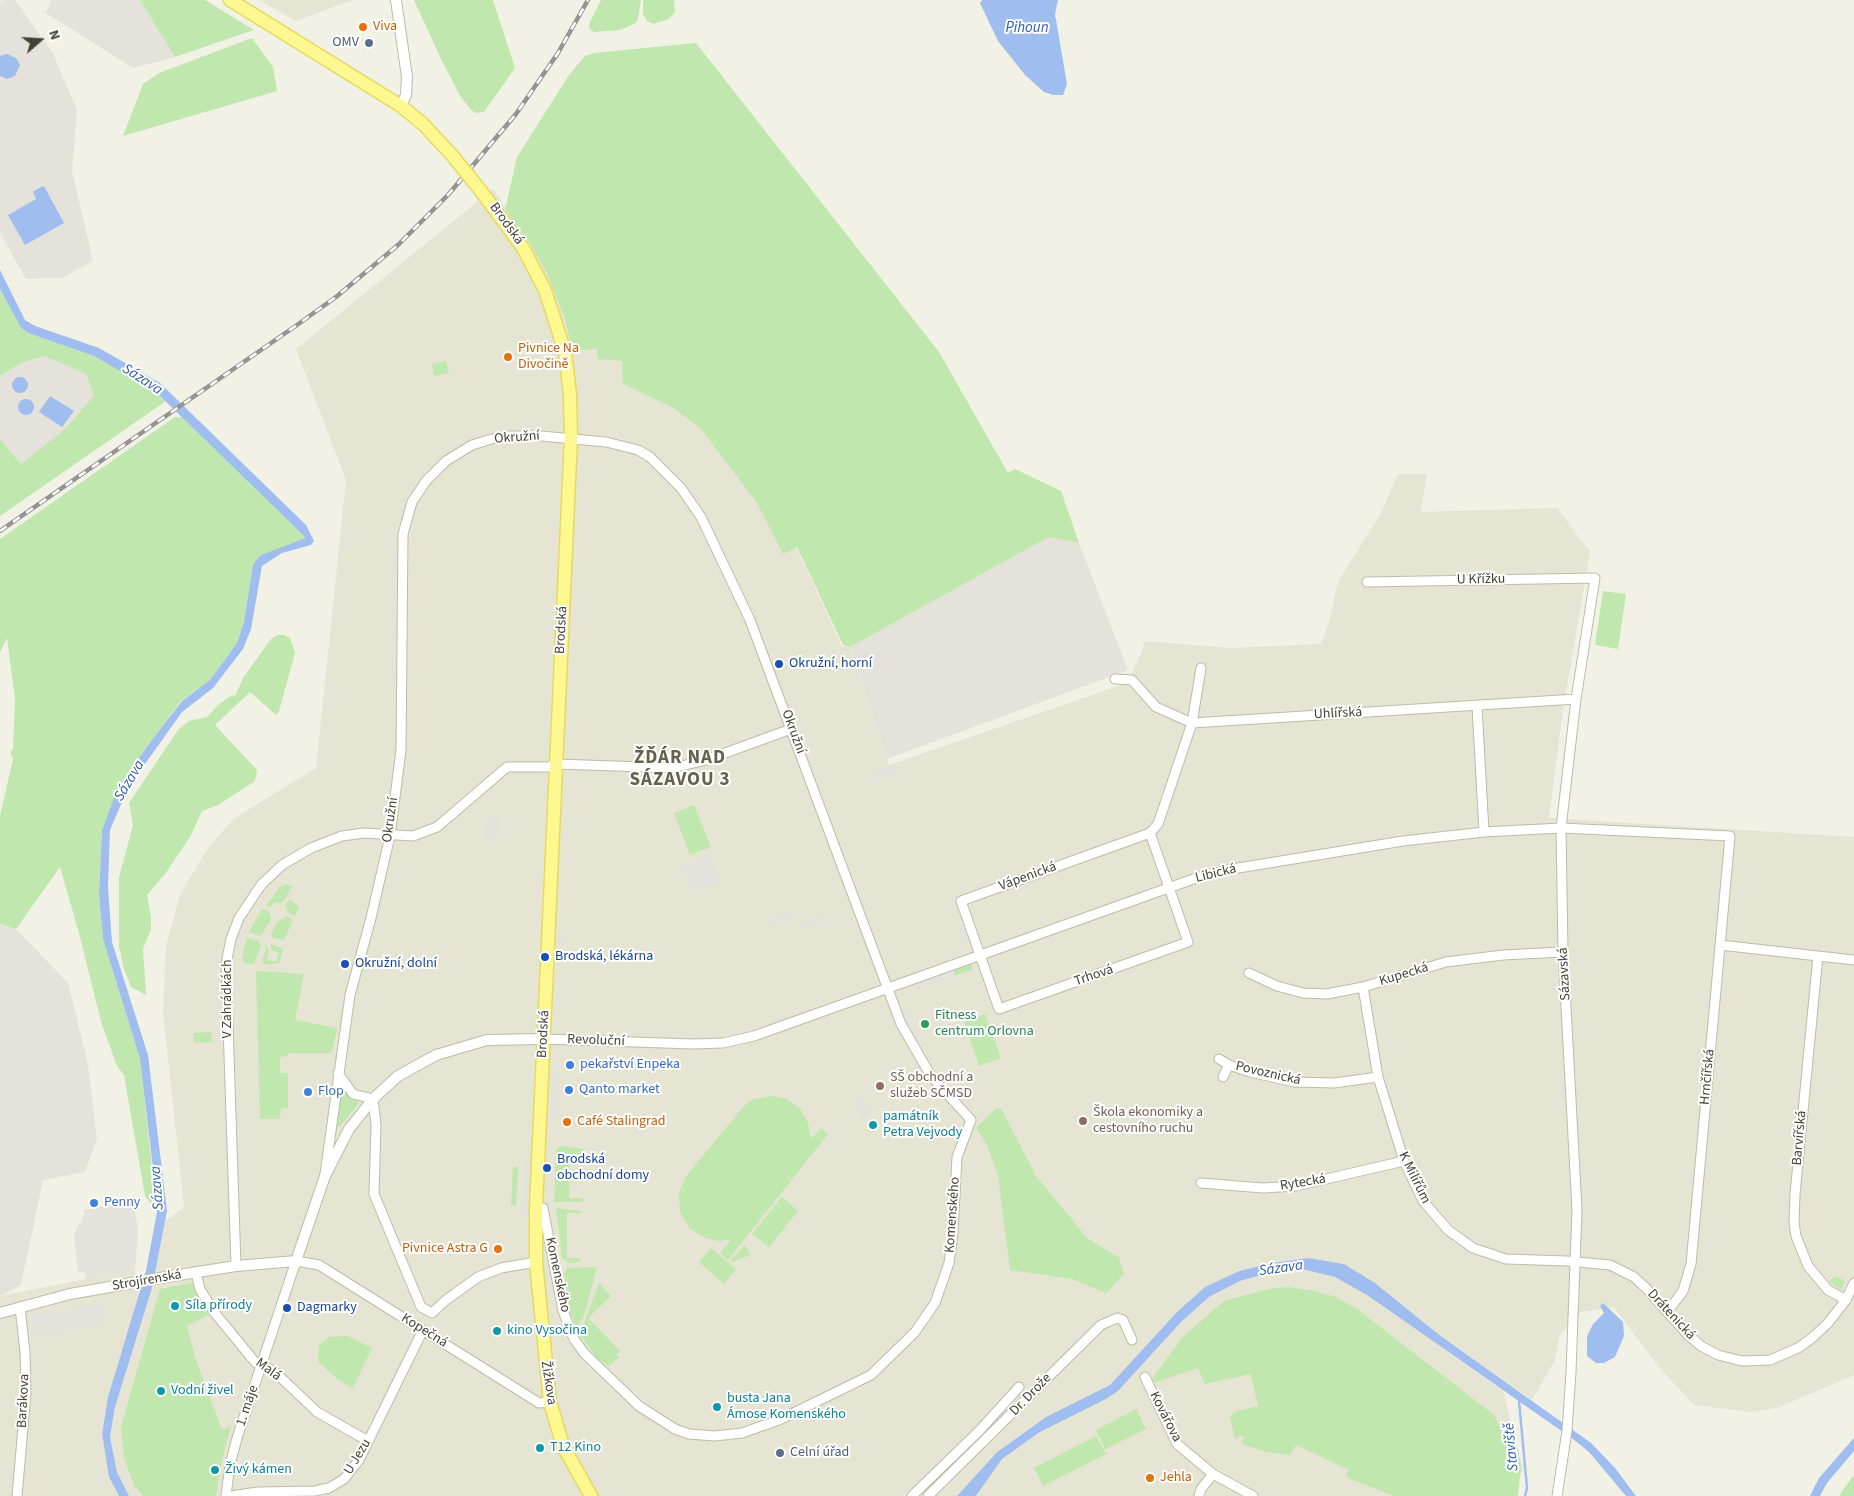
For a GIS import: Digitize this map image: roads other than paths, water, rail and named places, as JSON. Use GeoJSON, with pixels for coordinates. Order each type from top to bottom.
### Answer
{"type":"FeatureCollection","features":[{"type":"Feature","properties":{"kind":"main road","name":"Brodská"},"geometry":{"type":"LineString","coordinates":[[230,0],[402,106],[423,124],[451,154],[523,248],[551,305],[567,366],[571,437],[536,1207]]}},
{"type":"Feature","properties":{"kind":"main road","name":"Žižkova"},"geometry":{"type":"LineString","coordinates":[[536,1207],[536,1262],[550,1402],[563,1446],[591,1496]]}},
{"type":"Feature","properties":{"kind":"street"},"geometry":{"type":"LineString","coordinates":[[396,0],[407,77],[406,95],[402,106]]}},
{"type":"Feature","properties":{"kind":"street","name":"Okružní"},"geometry":{"type":"LineString","coordinates":[[325,1176],[350,995],[390,836],[401,750],[403,534],[412,502],[436,470],[446,461],[472,445],[504,436],[571,437],[638,450],[671,476],[701,517],[737,592],[791,728],[887,989]]}},
{"type":"Feature","properties":{"kind":"street","name":"U Křížku"},"geometry":{"type":"LineString","coordinates":[[1367,582],[1595,578]]}},
{"type":"Feature","properties":{"kind":"street","name":"Sázavská"},"geometry":{"type":"LineString","coordinates":[[1558,1492],[1567,1431],[1576,1262],[1576,1150],[1563,952],[1560,828],[1576,699],[1595,578]]}},
{"type":"Feature","properties":{"kind":"street"},"geometry":{"type":"LineString","coordinates":[[1169,888],[1150,833],[1158,824],[1192,723],[1201,668]]}},
{"type":"Feature","properties":{"kind":"street","name":"Uhlířská"},"geometry":{"type":"LineString","coordinates":[[1115,679],[1132,680],[1156,707],[1192,723],[1576,699]]}},
{"type":"Feature","properties":{"kind":"street"},"geometry":{"type":"LineString","coordinates":[[1477,706],[1484,832]]}},
{"type":"Feature","properties":{"kind":"street","name":"V Zahrádkách"},"geometry":{"type":"LineString","coordinates":[[236,1266],[226,964],[231,939],[239,918],[261,885],[282,865],[311,848],[342,836],[364,833],[413,836],[437,827],[507,767],[548,767],[556,764],[673,768],[706,760],[791,728]]}},
{"type":"Feature","properties":{"kind":"street","name":"Libická"},"geometry":{"type":"LineString","coordinates":[[887,989],[1199,877],[1232,869],[1403,841],[1484,832],[1560,828],[1730,836]]}},
{"type":"Feature","properties":{"kind":"street","name":"Vápenická"},"geometry":{"type":"LineString","coordinates":[[980,956],[961,901],[1150,833]]}},
{"type":"Feature","properties":{"kind":"street","name":"Hrnčířská"},"geometry":{"type":"LineString","coordinates":[[1668,1312],[1683,1291],[1690,1270],[1730,836]]}},
{"type":"Feature","properties":{"kind":"street","name":"Trhová"},"geometry":{"type":"LineString","coordinates":[[980,956],[999,1009],[1180,946],[1188,942],[1169,888]]}},
{"type":"Feature","properties":{"kind":"street"},"geometry":{"type":"LineString","coordinates":[[1720,945],[1854,960]]}},
{"type":"Feature","properties":{"kind":"street","name":"Kupecká"},"geometry":{"type":"LineString","coordinates":[[1249,973],[1277,986],[1302,993],[1327,994],[1363,987],[1446,962],[1503,955],[1563,952]]}},
{"type":"Feature","properties":{"kind":"street","name":"Barvířská"},"geometry":{"type":"LineString","coordinates":[[1818,956],[1795,1194],[1794,1223],[1796,1236],[1808,1266],[1828,1290],[1846,1300]]}},
{"type":"Feature","properties":{"kind":"street","name":"K Milířům"},"geometry":{"type":"LineString","coordinates":[[1363,987],[1378,1077],[1404,1161],[1423,1202],[1448,1230],[1472,1248],[1506,1259],[1576,1262]]}},
{"type":"Feature","properties":{"kind":"street","name":"Revoluční"},"geometry":{"type":"LineString","coordinates":[[296,1261],[325,1176],[349,1129],[373,1099],[398,1076],[436,1055],[487,1040],[544,1039],[694,1044],[723,1043],[754,1036],[887,989]]}},
{"type":"Feature","properties":{"kind":"street","name":"Komenského"},"geometry":{"type":"LineString","coordinates":[[536,1207],[543,1208],[563,1311],[574,1339],[584,1353],[639,1406],[656,1418],[689,1434],[715,1436],[760,1428],[871,1375],[915,1332],[935,1303],[944,1280],[954,1233],[957,1157],[970,1120],[930,1076],[914,1051],[887,989]]}},
{"type":"Feature","properties":{"kind":"street","name":"Povoznická"},"geometry":{"type":"LineString","coordinates":[[1219,1059],[1229,1065],[1294,1082],[1334,1083],[1378,1077]]}},
{"type":"Feature","properties":{"kind":"street"},"geometry":{"type":"LineString","coordinates":[[1224,1077],[1229,1065]]}},
{"type":"Feature","properties":{"kind":"street"},"geometry":{"type":"LineString","coordinates":[[338,1073],[353,1094],[373,1099],[376,1125],[374,1194],[406,1275],[421,1307],[432,1313],[446,1300],[478,1277],[501,1268],[536,1262]]}},
{"type":"Feature","properties":{"kind":"street","name":"Rytecká"},"geometry":{"type":"LineString","coordinates":[[1200,1183],[1263,1188],[1296,1186],[1404,1161]]}},
{"type":"Feature","properties":{"kind":"street","name":"Strojírenská"},"geometry":{"type":"LineString","coordinates":[[0,1313],[70,1294],[166,1277],[236,1266],[296,1261]]}},
{"type":"Feature","properties":{"kind":"street","name":"Kopečná"},"geometry":{"type":"LineString","coordinates":[[296,1261],[319,1265],[538,1403],[550,1402]]}},
{"type":"Feature","properties":{"kind":"street","name":"1. máje"},"geometry":{"type":"LineString","coordinates":[[226,1496],[233,1451],[296,1261]]}},
{"type":"Feature","properties":{"kind":"street","name":"Drátenická"},"geometry":{"type":"LineString","coordinates":[[1576,1262],[1610,1266],[1623,1271],[1646,1288],[1688,1335],[1702,1346],[1718,1355],[1731,1359],[1757,1361],[1784,1355],[1805,1343],[1828,1323],[1846,1300],[1854,1282]]}},
{"type":"Feature","properties":{"kind":"street","name":"Malá"},"geometry":{"type":"LineString","coordinates":[[196,1273],[200,1289],[214,1312],[255,1362],[275,1372],[317,1412],[368,1441]]}},
{"type":"Feature","properties":{"kind":"street","name":"Barákova"},"geometry":{"type":"LineString","coordinates":[[17,1496],[26,1393],[25,1352],[20,1307]]}},
{"type":"Feature","properties":{"kind":"street","name":"Dr. Drože"},"geometry":{"type":"LineString","coordinates":[[928,1496],[1101,1325],[1117,1318],[1123,1320],[1132,1340]]}},
{"type":"Feature","properties":{"kind":"street","name":"U Jezu"},"geometry":{"type":"LineString","coordinates":[[231,1496],[258,1492],[315,1491],[329,1488],[351,1473],[423,1330]]}},
{"type":"Feature","properties":{"kind":"street","name":"Kovářova"},"geometry":{"type":"LineString","coordinates":[[1145,1377],[1173,1439],[1188,1455],[1213,1474],[1252,1496]]}},
{"type":"Feature","properties":{"kind":"street","name":"Dr. Drože"},"geometry":{"type":"LineString","coordinates":[[912,1496],[980,1430],[1019,1387]]}},
{"type":"Feature","properties":{"kind":"street"},"geometry":{"type":"LineString","coordinates":[[1199,1496],[1203,1485],[1213,1474]]}},
{"type":"Feature","properties":{"kind":"water","name":"Pihoun"},"geometry":{"type":"Polygon","coordinates":[[[982,0],[1058,0],[1055,14],[1067,84],[1063,95],[1053,95],[1044,92],[1025,75],[998,41],[980,3],[982,0]]]}},
{"type":"Feature","properties":{"kind":"water"},"geometry":{"type":"Polygon","coordinates":[[[7,54],[16,58],[20,65],[15,76],[7,79],[0,76],[0,56],[7,54]]]}},
{"type":"Feature","properties":{"kind":"water"},"geometry":{"type":"Polygon","coordinates":[[[44,186],[64,223],[25,245],[8,215],[36,199],[33,191],[44,186]]]}},
{"type":"Feature","properties":{"kind":"water","name":"Sázava"},"geometry":{"type":"Polygon","coordinates":[[[0,270],[25,320],[35,326],[99,348],[160,383],[306,525],[314,541],[311,545],[282,553],[262,566],[251,629],[243,649],[213,688],[182,712],[128,788],[110,830],[108,887],[112,942],[148,1055],[167,1211],[152,1288],[115,1407],[110,1437],[117,1472],[129,1496],[119,1496],[109,1477],[102,1434],[108,1397],[146,1271],[157,1212],[157,1202],[140,1059],[103,939],[99,895],[102,830],[118,787],[182,701],[210,680],[237,643],[244,622],[253,565],[256,560],[261,555],[306,538],[155,391],[94,356],[28,333],[21,328],[0,289],[0,270]]]}},
{"type":"Feature","properties":{"kind":"water"},"geometry":{"type":"Polygon","coordinates":[[[20,377],[28,385],[20,393],[12,385],[20,377]]]}},
{"type":"Feature","properties":{"kind":"water"},"geometry":{"type":"Polygon","coordinates":[[[50,396],[74,411],[62,427],[39,412],[50,396]]]}},
{"type":"Feature","properties":{"kind":"water"},"geometry":{"type":"Polygon","coordinates":[[[26,399],[34,407],[26,415],[18,407],[26,399]]]}},
{"type":"Feature","properties":{"kind":"water","name":"Sázava"},"geometry":{"type":"Polygon","coordinates":[[[1309,1258],[1344,1264],[1375,1283],[1438,1334],[1591,1443],[1615,1468],[1636,1496],[1626,1496],[1589,1452],[1573,1439],[1367,1295],[1335,1277],[1302,1269],[1265,1274],[1240,1281],[1209,1297],[1182,1321],[1118,1391],[1040,1432],[1002,1459],[976,1496],[957,1496],[997,1452],[1046,1417],[1110,1385],[1177,1312],[1205,1287],[1239,1271],[1272,1263],[1309,1258]]]}},
{"type":"Feature","properties":{"kind":"water"},"geometry":{"type":"Polygon","coordinates":[[[1603,1303],[1623,1322],[1624,1336],[1615,1357],[1604,1363],[1596,1363],[1587,1356],[1587,1336],[1593,1324],[1604,1313],[1600,1306],[1603,1303]]]}},
{"type":"Feature","properties":{"kind":"water"},"geometry":{"type":"Polygon","coordinates":[[[1854,1438],[1854,1451],[1827,1483],[1820,1496],[1810,1496],[1819,1478],[1854,1438]]]}},
{"type":"Feature","properties":{"kind":"waterway","name":"Staviště"},"geometry":{"type":"LineString","coordinates":[[1519,1401],[1527,1488],[1525,1496]]}},
{"type":"Feature","properties":{"kind":"railway"},"geometry":{"type":"LineString","coordinates":[[0,531],[336,297],[398,245],[448,195],[516,114],[558,53],[588,0]]}},
{"type":"Feature","properties":{"kind":"place","name":"Viva"},"geometry":{"type":"Point","coordinates":[363,27]}},
{"type":"Feature","properties":{"kind":"place","name":"OMV"},"geometry":{"type":"Point","coordinates":[369,43]}},
{"type":"Feature","properties":{"kind":"place","name":"Pivnice Na Divočině"},"geometry":{"type":"Point","coordinates":[508,357]}},
{"type":"Feature","properties":{"kind":"place","name":"Okružní, horní"},"geometry":{"type":"Point","coordinates":[779,664]}},
{"type":"Feature","properties":{"kind":"place","name":"Brodská, lékárna"},"geometry":{"type":"Point","coordinates":[545,957]}},
{"type":"Feature","properties":{"kind":"place","name":"Okružní, dolní"},"geometry":{"type":"Point","coordinates":[345,964]}},
{"type":"Feature","properties":{"kind":"place","name":"Fitness centrum Orlovna"},"geometry":{"type":"Point","coordinates":[925,1024]}},
{"type":"Feature","properties":{"kind":"place","name":"pekařství Enpeka"},"geometry":{"type":"Point","coordinates":[570,1065]}},
{"type":"Feature","properties":{"kind":"place","name":"SŠ obchodní a služeb SČMSD"},"geometry":{"type":"Point","coordinates":[880,1086]}},
{"type":"Feature","properties":{"kind":"place","name":"Qanto market"},"geometry":{"type":"Point","coordinates":[569,1090]}},
{"type":"Feature","properties":{"kind":"place","name":"Flop"},"geometry":{"type":"Point","coordinates":[308,1092]}},
{"type":"Feature","properties":{"kind":"place","name":"Škola ekonomiky a cestovního ruchu"},"geometry":{"type":"Point","coordinates":[1083,1121]}},
{"type":"Feature","properties":{"kind":"place","name":"Café Stalingrad"},"geometry":{"type":"Point","coordinates":[567,1122]}},
{"type":"Feature","properties":{"kind":"place","name":"památník Petra Vejvody"},"geometry":{"type":"Point","coordinates":[873,1125]}},
{"type":"Feature","properties":{"kind":"place","name":"Brodská obchodní domy"},"geometry":{"type":"Point","coordinates":[547,1168]}},
{"type":"Feature","properties":{"kind":"place","name":"Penny"},"geometry":{"type":"Point","coordinates":[94,1203]}},
{"type":"Feature","properties":{"kind":"place","name":"Pivnice Astra G"},"geometry":{"type":"Point","coordinates":[498,1249]}},
{"type":"Feature","properties":{"kind":"place","name":"Síla přírody"},"geometry":{"type":"Point","coordinates":[175,1306]}},
{"type":"Feature","properties":{"kind":"place","name":"Dagmarky"},"geometry":{"type":"Point","coordinates":[287,1308]}},
{"type":"Feature","properties":{"kind":"place","name":"kino Vysočina"},"geometry":{"type":"Point","coordinates":[497,1331]}},
{"type":"Feature","properties":{"kind":"place","name":"Vodní živel"},"geometry":{"type":"Point","coordinates":[161,1391]}},
{"type":"Feature","properties":{"kind":"place","name":"busta Jana Ámose Komenského"},"geometry":{"type":"Point","coordinates":[717,1407]}},
{"type":"Feature","properties":{"kind":"place","name":"T12 Kino"},"geometry":{"type":"Point","coordinates":[540,1448]}},
{"type":"Feature","properties":{"kind":"place","name":"Celní úřad"},"geometry":{"type":"Point","coordinates":[780,1453]}},
{"type":"Feature","properties":{"kind":"place","name":"Živý kámen"},"geometry":{"type":"Point","coordinates":[215,1470]}},
{"type":"Feature","properties":{"kind":"place","name":"Jehla"},"geometry":{"type":"Point","coordinates":[1150,1478]}},
{"type":"Feature","properties":{"kind":"district","name":"ŽĎÁR NAD SÁZAVOU 3"},"geometry":{"type":"Point","coordinates":[680,770]}}]}
